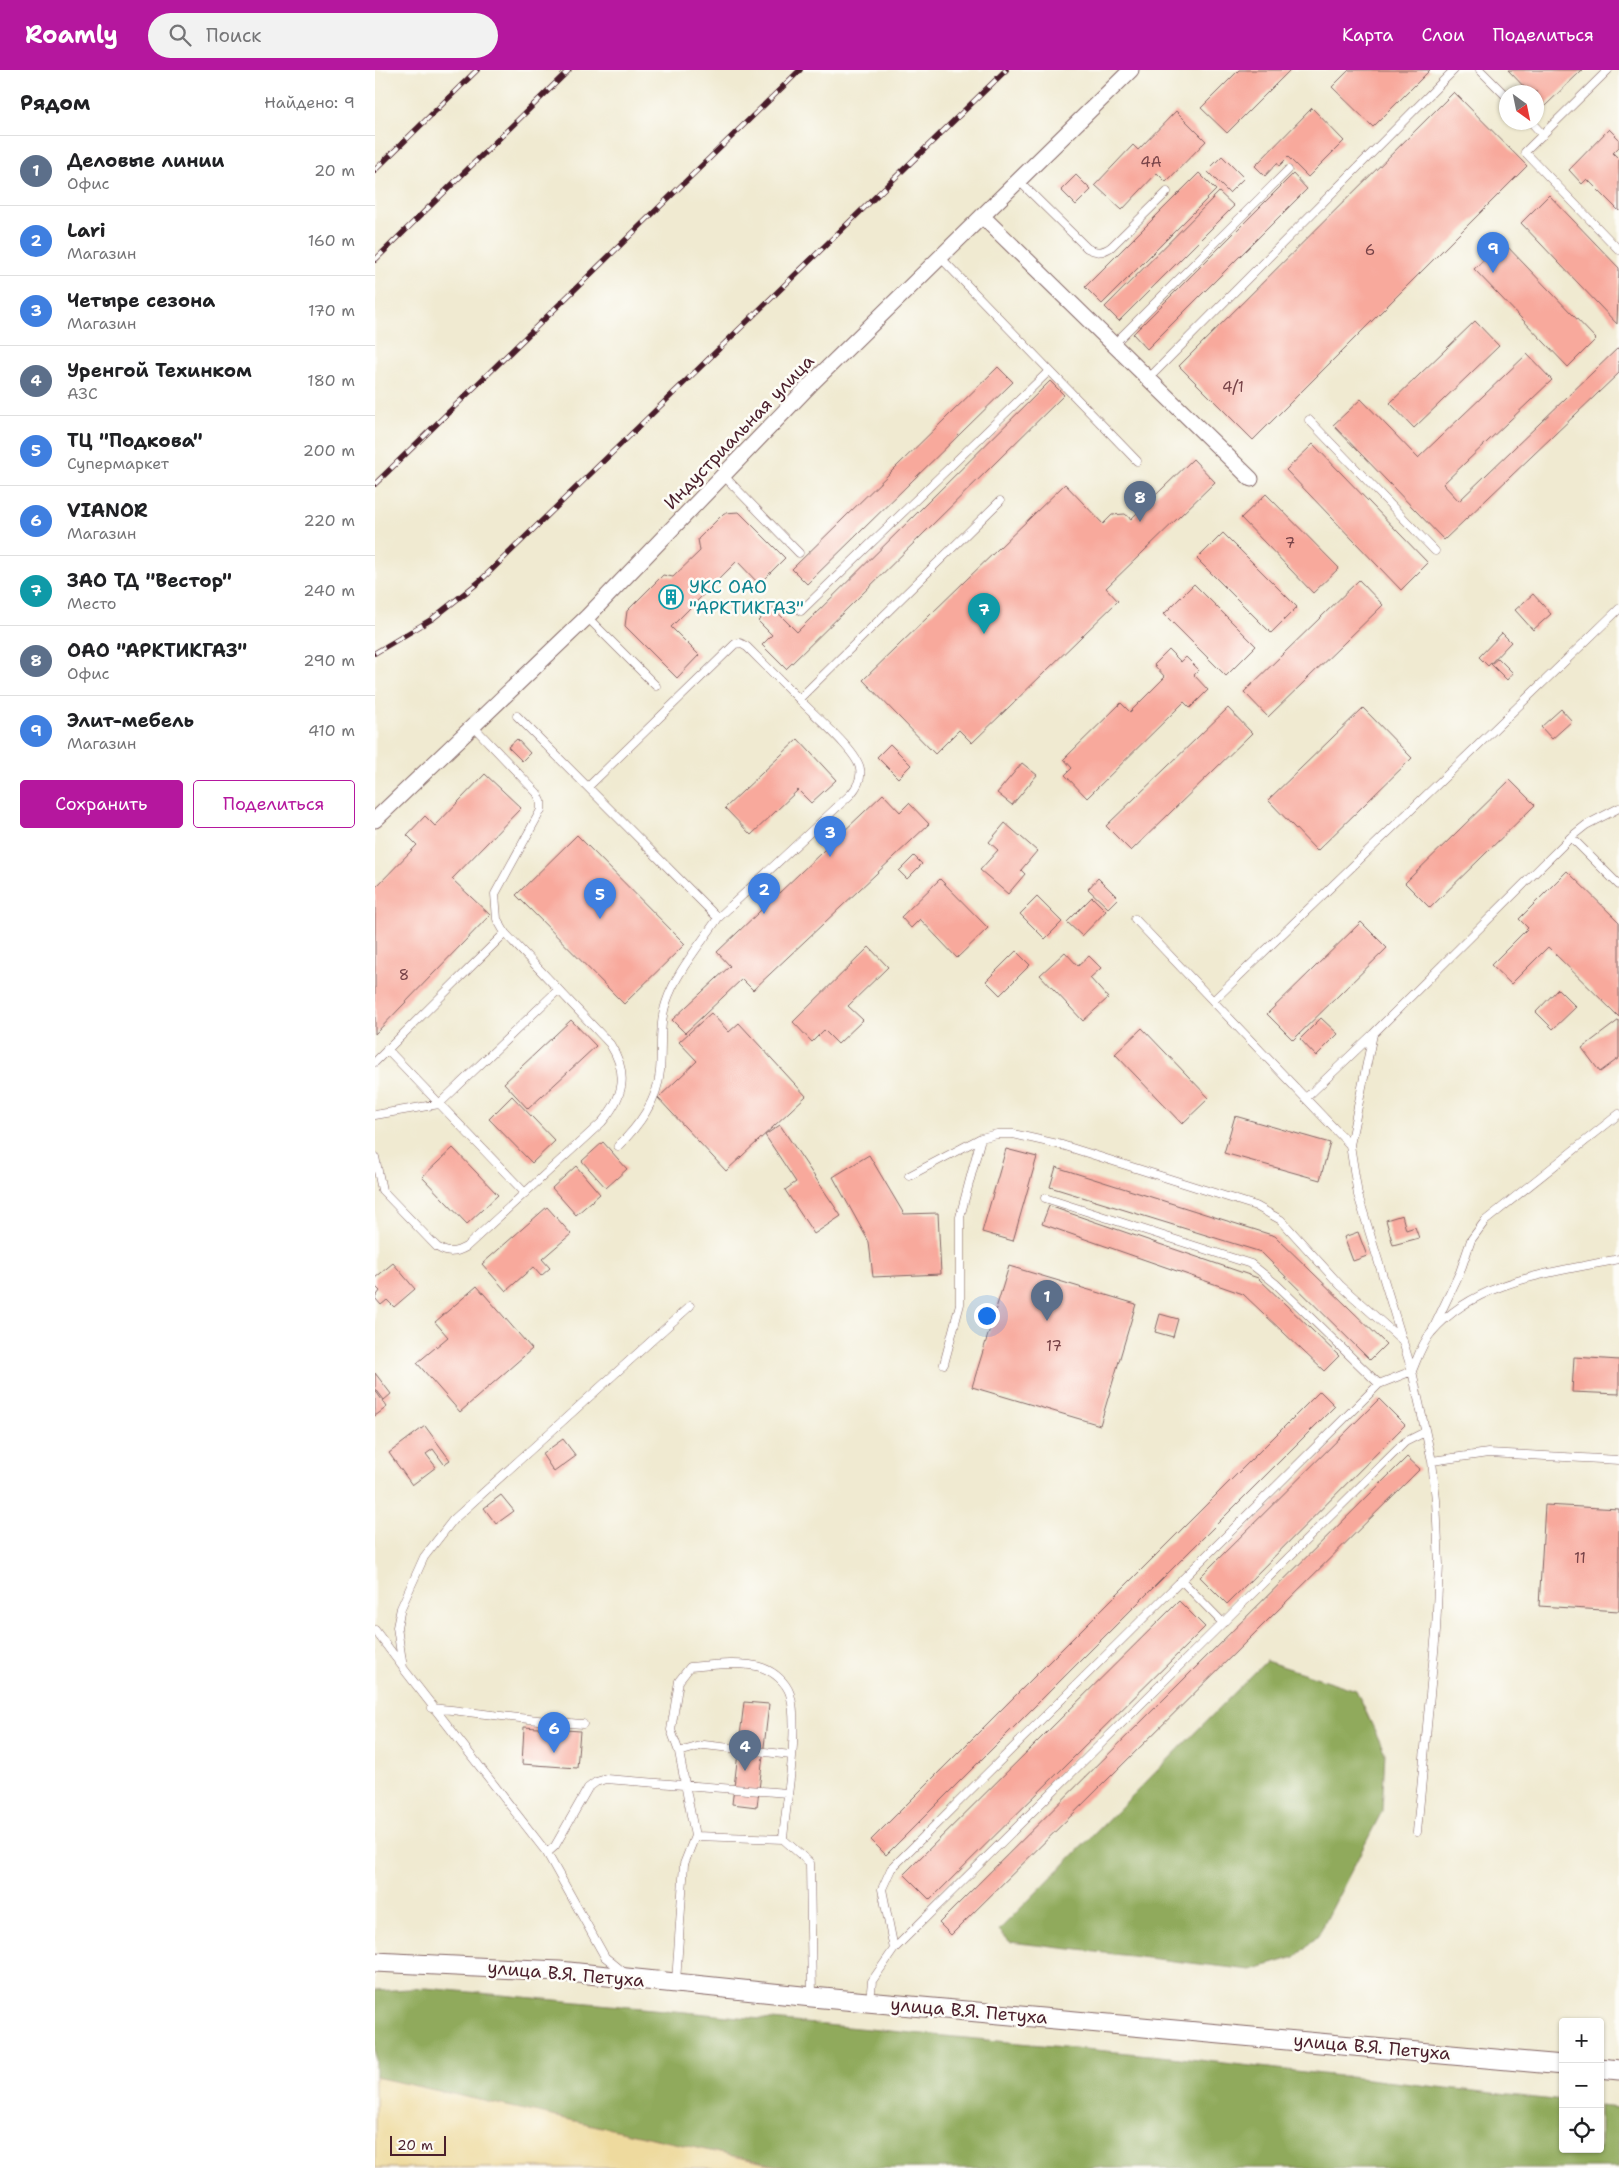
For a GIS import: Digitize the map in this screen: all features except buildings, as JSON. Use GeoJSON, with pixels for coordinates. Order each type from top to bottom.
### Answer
{"type":"FeatureCollection","features":[{"type":"Feature","properties":{"kind":"street","name":"Индустриальная улица"},"geometry":{"type":"LineString","coordinates":[[375,820],[587,617],[810,385],[1131,70]]}},
{"type":"Feature","properties":{"kind":"street"},"geometry":{"type":"LineString","coordinates":[[982,216],[1251,479]]}},
{"type":"Feature","properties":{"kind":"street","name":"улица В.Я. Петуха"},"geometry":{"type":"LineString","coordinates":[[375,1962],[559,1971],[812,1997],[1559,2065]]}},
{"type":"Feature","properties":{"kind":"street"},"geometry":{"type":"LineString","coordinates":[[1604,2068],[1619,2070]]}},
{"type":"Feature","properties":{"kind":"lane"},"geometry":{"type":"LineString","coordinates":[[1149,378],[1454,70]]}},
{"type":"Feature","properties":{"kind":"lane"},"geometry":{"type":"LineString","coordinates":[[1480,70],[1499,89]]}},
{"type":"Feature","properties":{"kind":"lane"},"geometry":{"type":"LineString","coordinates":[[1608,70],[1525,152],[1619,250]]}},
{"type":"Feature","properties":{"kind":"lane"},"geometry":{"type":"LineString","coordinates":[[1538,130],[1543,135]]}},
{"type":"Feature","properties":{"kind":"lane"},"geometry":{"type":"LineString","coordinates":[[1114,344],[1288,170]]}},
{"type":"Feature","properties":{"kind":"lane"},"geometry":{"type":"LineString","coordinates":[[1018,180],[1087,248],[1096,252],[1104,252],[1111,247],[1167,192]]}},
{"type":"Feature","properties":{"kind":"lane"},"geometry":{"type":"LineString","coordinates":[[940,257],[1137,461]]}},
{"type":"Feature","properties":{"kind":"lane"},"geometry":{"type":"LineString","coordinates":[[801,612],[1049,371]]}},
{"type":"Feature","properties":{"kind":"lane"},"geometry":{"type":"LineString","coordinates":[[1309,420],[1435,551]]}},
{"type":"Feature","properties":{"kind":"lane"},"geometry":{"type":"LineString","coordinates":[[723,476],[799,553]]}},
{"type":"Feature","properties":{"kind":"lane"},"geometry":{"type":"LineString","coordinates":[[799,699],[1000,501]]}},
{"type":"Feature","properties":{"kind":"lane"},"geometry":{"type":"LineString","coordinates":[[1213,1001],[1619,609]]}},
{"type":"Feature","properties":{"kind":"lane"},"geometry":{"type":"LineString","coordinates":[[587,617],[657,686]]}},
{"type":"Feature","properties":{"kind":"lane"},"geometry":{"type":"LineString","coordinates":[[588,787],[735,644],[741,643],[854,755],[861,770],[860,779],[851,794],[718,918],[674,986],[666,1003],[662,1024],[660,1074],[656,1088],[641,1122],[618,1146]]}},
{"type":"Feature","properties":{"kind":"lane"},"geometry":{"type":"LineString","coordinates":[[517,716],[718,918]]}},
{"type":"Feature","properties":{"kind":"lane"},"geometry":{"type":"LineString","coordinates":[[375,1157],[382,1190],[437,1247],[445,1252],[457,1252],[466,1247],[602,1122],[613,1109],[620,1093],[622,1072],[618,1057],[610,1044],[505,934],[497,919],[495,894],[537,819],[541,810],[541,801],[537,793],[473,725]]}},
{"type":"Feature","properties":{"kind":"lane"},"geometry":{"type":"LineString","coordinates":[[1306,1098],[1571,837],[1586,825],[1619,808]]}},
{"type":"Feature","properties":{"kind":"lane"},"geometry":{"type":"LineString","coordinates":[[1571,837],[1619,885]]}},
{"type":"Feature","properties":{"kind":"lane"},"geometry":{"type":"LineString","coordinates":[[1135,919],[1350,1145]]}},
{"type":"Feature","properties":{"kind":"lane"},"geometry":{"type":"LineString","coordinates":[[375,1062],[505,934]]}},
{"type":"Feature","properties":{"kind":"lane"},"geometry":{"type":"LineString","coordinates":[[375,1115],[439,1104],[558,990]]}},
{"type":"Feature","properties":{"kind":"lane"},"geometry":{"type":"LineString","coordinates":[[1373,1034],[1350,1145],[1358,1194],[1403,1341],[1432,1461],[1439,1565],[1436,1631],[1417,1832]]}},
{"type":"Feature","properties":{"kind":"lane"},"geometry":{"type":"LineString","coordinates":[[387,1050],[525,1193]]}},
{"type":"Feature","properties":{"kind":"lane"},"geometry":{"type":"LineString","coordinates":[[894,1949],[882,1889],[891,1870],[1379,1384],[1411,1371],[1461,1272],[1471,1240],[1477,1230],[1485,1221],[1619,1114]]}},
{"type":"Feature","properties":{"kind":"lane"},"geometry":{"type":"LineString","coordinates":[[909,1176],[981,1138],[997,1134],[1013,1134],[1062,1145],[1271,1213],[1281,1220],[1340,1285],[1403,1341]]}},
{"type":"Feature","properties":{"kind":"lane"},"geometry":{"type":"LineString","coordinates":[[944,1364],[960,1304],[960,1217],[981,1138]]}},
{"type":"Feature","properties":{"kind":"lane"},"geometry":{"type":"LineString","coordinates":[[375,1197],[382,1190]]}},
{"type":"Feature","properties":{"kind":"lane"},"geometry":{"type":"LineString","coordinates":[[1045,1198],[1251,1264],[1276,1284],[1379,1384]]}},
{"type":"Feature","properties":{"kind":"lane"},"geometry":{"type":"LineString","coordinates":[[1429,1335],[1459,1308],[1505,1284],[1619,1259]]}},
{"type":"Feature","properties":{"kind":"lane"},"geometry":{"type":"LineString","coordinates":[[403,1668],[397,1627],[401,1608],[424,1557],[437,1539],[459,1514],[690,1306]]}},
{"type":"Feature","properties":{"kind":"lane"},"geometry":{"type":"LineString","coordinates":[[870,2002],[873,1981],[894,1949],[1405,1442],[1425,1432]]}},
{"type":"Feature","properties":{"kind":"lane"},"geometry":{"type":"LineString","coordinates":[[1432,1461],[1488,1453],[1619,1460]]}},
{"type":"Feature","properties":{"kind":"lane"},"geometry":{"type":"LineString","coordinates":[[1181,1580],[1223,1623]]}},
{"type":"Feature","properties":{"kind":"lane"},"geometry":{"type":"LineString","coordinates":[[375,1630],[432,1708],[547,1853],[605,1957],[631,1979]]}},
{"type":"Feature","properties":{"kind":"lane"},"geometry":{"type":"LineString","coordinates":[[676,1984],[684,1864],[695,1836],[679,1752],[671,1730],[679,1681],[690,1667],[723,1664],[762,1668],[779,1677],[790,1692],[794,1721],[783,1839]]}},
{"type":"Feature","properties":{"kind":"lane"},"geometry":{"type":"LineString","coordinates":[[432,1708],[583,1724]]}},
{"type":"Feature","properties":{"kind":"lane"},"geometry":{"type":"LineString","coordinates":[[679,1752],[703,1745],[791,1754]]}},
{"type":"Feature","properties":{"kind":"lane"},"geometry":{"type":"LineString","coordinates":[[547,1853],[555,1846],[581,1799],[596,1782],[606,1779],[787,1793]]}},
{"type":"Feature","properties":{"kind":"lane"},"geometry":{"type":"LineString","coordinates":[[695,1836],[783,1839],[810,1863],[812,1997]]}},
{"type":"Feature","properties":{"kind":"green space"},"geometry":{"type":"Polygon","coordinates":[[[1266,1661],[1356,1690],[1385,1753],[1382,1811],[1318,1936],[1295,1957],[1251,1970],[1010,1942],[999,1930],[1266,1661]]]}},
{"type":"Feature","properties":{"kind":"green space"},"geometry":{"type":"Polygon","coordinates":[[[426,1988],[1171,2057],[1559,2101],[1559,2153],[1604,2153],[1604,2106],[1619,2108],[1619,2168],[787,2168],[375,2077],[375,1991],[426,1988]]]}},
{"type":"Feature","properties":{"kind":"sand"},"geometry":{"type":"Polygon","coordinates":[[[375,2077],[787,2168],[375,2168],[375,2077]]]}},
{"type":"Feature","properties":{"kind":"railway"},"geometry":{"type":"LineString","coordinates":[[375,170],[477,70]]}},
{"type":"Feature","properties":{"kind":"railway"},"geometry":{"type":"LineString","coordinates":[[375,260],[569,70]]}},
{"type":"Feature","properties":{"kind":"railway"},"geometry":{"type":"LineString","coordinates":[[375,484],[800,70]]}},
{"type":"Feature","properties":{"kind":"railway"},"geometry":{"type":"LineString","coordinates":[[375,653],[432,619],[479,582],[1006,70]]}},
{"type":"Feature","properties":{"kind":"place","name":"Элит-мебель"},"geometry":{"type":"Point","coordinates":[1493,273]}},
{"type":"Feature","properties":{"kind":"place","name":"ОАО \"АРКТИКГАЗ\""},"geometry":{"type":"Point","coordinates":[1140,522]}},
{"type":"Feature","properties":{"kind":"place","name":"УКС ОАО \"АРКТИКГАЗ\""},"geometry":{"type":"Point","coordinates":[671,597]}},
{"type":"Feature","properties":{"kind":"place","name":"ЗАО ТД \"Вестор\""},"geometry":{"type":"Point","coordinates":[984,634]}},
{"type":"Feature","properties":{"kind":"place","name":"Четыре сезона"},"geometry":{"type":"Point","coordinates":[830,857]}},
{"type":"Feature","properties":{"kind":"place","name":"Lari"},"geometry":{"type":"Point","coordinates":[764,914]}},
{"type":"Feature","properties":{"kind":"place","name":"ТЦ \"Подкова\""},"geometry":{"type":"Point","coordinates":[600,919]}},
{"type":"Feature","properties":{"kind":"place","name":"Деловые линии"},"geometry":{"type":"Point","coordinates":[1047,1321]}},
{"type":"Feature","properties":{"kind":"place","name":"VIANOR"},"geometry":{"type":"Point","coordinates":[554,1753]}},
{"type":"Feature","properties":{"kind":"place","name":"Уренгой Техинком"},"geometry":{"type":"Point","coordinates":[745,1771]}}]}
